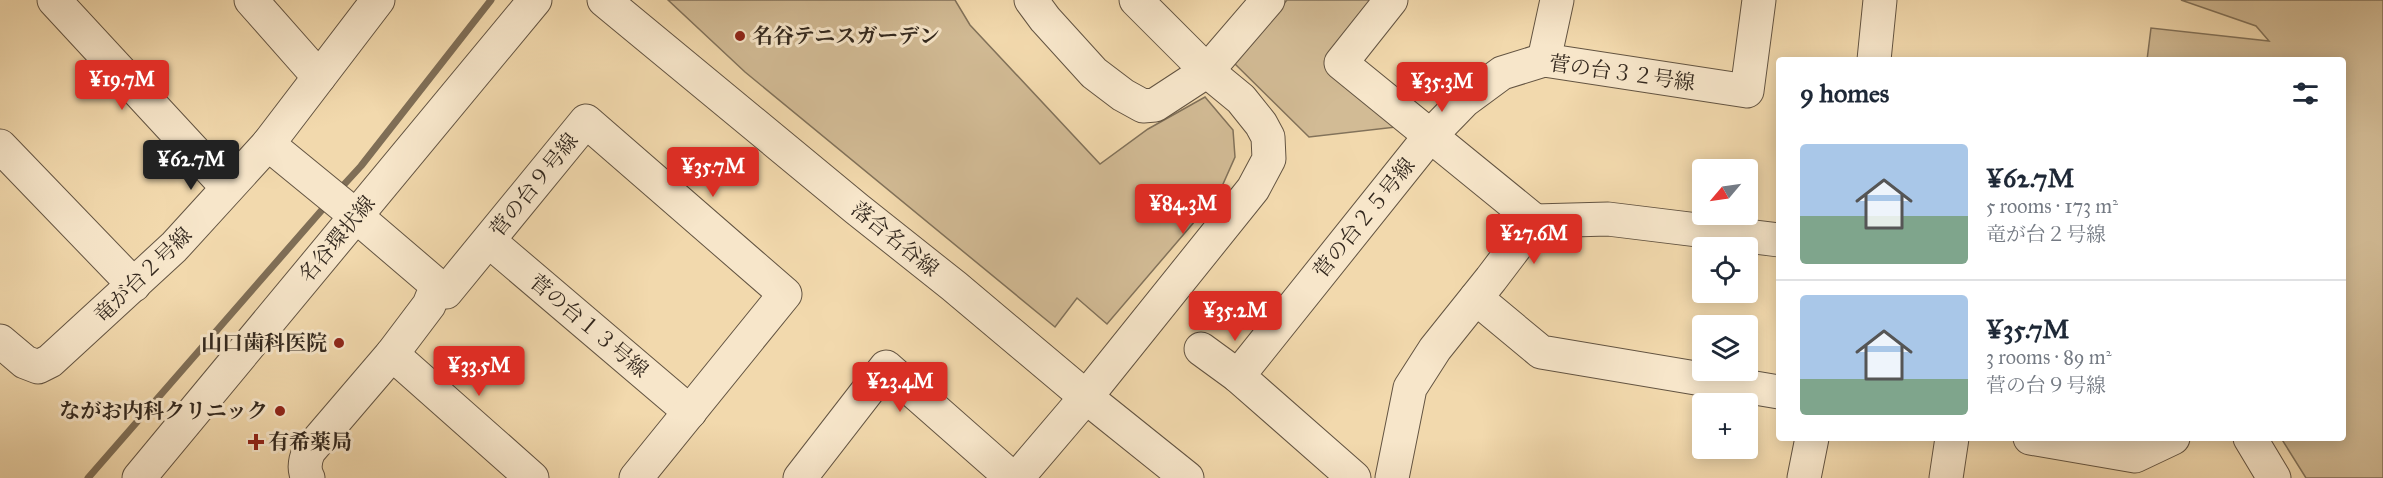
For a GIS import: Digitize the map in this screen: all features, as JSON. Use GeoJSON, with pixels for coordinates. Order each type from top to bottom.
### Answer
{"type":"FeatureCollection","features":[{"type":"Feature","properties":{"kind":"street"},"geometry":{"type":"LineString","coordinates":[[54,0],[227,187]]}},
{"type":"Feature","properties":{"kind":"street"},"geometry":{"type":"LineString","coordinates":[[251,0],[319,77]]}},
{"type":"Feature","properties":{"kind":"street","name":"竜が台２号線"},"geometry":{"type":"LineString","coordinates":[[0,341],[25,362],[38,367],[63,350],[198,222],[268,144],[378,0]]}},
{"type":"Feature","properties":{"kind":"street","name":"名谷環状線"},"geometry":{"type":"LineString","coordinates":[[154,473],[356,216],[536,0]]}},
{"type":"Feature","properties":{"kind":"street","name":"落合名谷線"},"geometry":{"type":"LineString","coordinates":[[604,0],[1187,478]]}},
{"type":"Feature","properties":{"kind":"street"},"geometry":{"type":"LineString","coordinates":[[1031,0],[1045,19],[1094,73],[1123,95],[1143,106],[1155,105],[1208,71],[1258,4]]}},
{"type":"Feature","properties":{"kind":"street"},"geometry":{"type":"LineString","coordinates":[[1017,478],[1086,397],[1253,189],[1269,159],[1268,137],[1261,124],[1241,99],[1208,71],[1136,0]]}},
{"type":"Feature","properties":{"kind":"street"},"geometry":{"type":"LineString","coordinates":[[1391,0],[1341,63],[1535,221],[1608,219],[1776,240]]}},
{"type":"Feature","properties":{"kind":"street"},"geometry":{"type":"LineString","coordinates":[[1544,60],[1557,0]]}},
{"type":"Feature","properties":{"kind":"street","name":"菅の台３２号線"},"geometry":{"type":"LineString","coordinates":[[1430,136],[1464,100],[1502,73],[1544,60],[1747,91],[1759,0]]}},
{"type":"Feature","properties":{"kind":"street"},"geometry":{"type":"LineString","coordinates":[[1874,57],[1880,0]]}},
{"type":"Feature","properties":{"kind":"street","name":"菅の台９号線"},"geometry":{"type":"LineString","coordinates":[[435,291],[446,292],[586,121],[785,294],[636,478]]}},
{"type":"Feature","properties":{"kind":"street","name":"菅の台２５号線"},"geometry":{"type":"LineString","coordinates":[[1238,376],[1430,136]]}},
{"type":"Feature","properties":{"kind":"street"},"geometry":{"type":"LineString","coordinates":[[268,144],[432,281],[435,291],[429,305],[392,354],[309,451],[305,472],[308,478]]}},
{"type":"Feature","properties":{"kind":"street"},"geometry":{"type":"LineString","coordinates":[[0,146],[134,285]]}},
{"type":"Feature","properties":{"kind":"street"},"geometry":{"type":"LineString","coordinates":[[1392,478],[1410,388],[1435,349],[1535,221]]}},
{"type":"Feature","properties":{"kind":"street","name":"菅の台１３号線"},"geometry":{"type":"LineString","coordinates":[[489,241],[690,412]]}},
{"type":"Feature","properties":{"kind":"street"},"geometry":{"type":"LineString","coordinates":[[1476,298],[1540,352],[1776,391]]}},
{"type":"Feature","properties":{"kind":"street"},"geometry":{"type":"LineString","coordinates":[[1201,349],[1238,376],[1354,478]]}},
{"type":"Feature","properties":{"kind":"street"},"geometry":{"type":"LineString","coordinates":[[392,354],[532,478]]}},
{"type":"Feature","properties":{"kind":"street"},"geometry":{"type":"LineString","coordinates":[[800,478],[886,367],[1012,478]]}},
{"type":"Feature","properties":{"kind":"street"},"geometry":{"type":"LineString","coordinates":[[1804,478],[1811,441]]}},
{"type":"Feature","properties":{"kind":"street"},"geometry":{"type":"LineString","coordinates":[[1946,478],[1952,441]]}},
{"type":"Feature","properties":{"kind":"street"},"geometry":{"type":"LineString","coordinates":[[2042,441],[2137,467],[2169,441]]}},
{"type":"Feature","properties":{"kind":"street"},"geometry":{"type":"LineString","coordinates":[[2252,441],[2274,478]]}},
{"type":"Feature","properties":{"kind":"shaded area"},"geometry":{"type":"Polygon","coordinates":[[[668,0],[955,0],[970,25],[1100,164],[1148,129],[1205,97],[1233,130],[1235,157],[1219,193],[1107,324],[1077,298],[1055,327],[745,72],[668,0]]]}},
{"type":"Feature","properties":{"kind":"shaded area"},"geometry":{"type":"Polygon","coordinates":[[[1287,0],[1379,0],[1327,64],[1405,126],[1309,137],[1234,63],[1287,0]]]}},
{"type":"Feature","properties":{"kind":"shaded area"},"geometry":{"type":"Polygon","coordinates":[[[2181,0],[2383,0],[2383,478],[2306,478],[2283,441],[2346,441],[2346,57],[2147,57],[2151,28],[2269,41],[2256,26],[2181,0]]]}},
{"type":"Feature","properties":{"kind":"waterway"},"geometry":{"type":"LineString","coordinates":[[339,190],[361,166],[491,0]]}},
{"type":"Feature","properties":{"kind":"waterway"},"geometry":{"type":"LineString","coordinates":[[88,478],[328,203]]}},
{"type":"Feature","properties":{"kind":"place","name":"名谷テニスガーデン"},"geometry":{"type":"Point","coordinates":[740,36]}},
{"type":"Feature","properties":{"kind":"place","name":"山口歯科医院"},"geometry":{"type":"Point","coordinates":[339,343]}},
{"type":"Feature","properties":{"kind":"place","name":"ながお内科クリニック"},"geometry":{"type":"Point","coordinates":[280,411]}},
{"type":"Feature","properties":{"kind":"place","name":"有希薬局"},"geometry":{"type":"Point","coordinates":[256,442]}}]}
